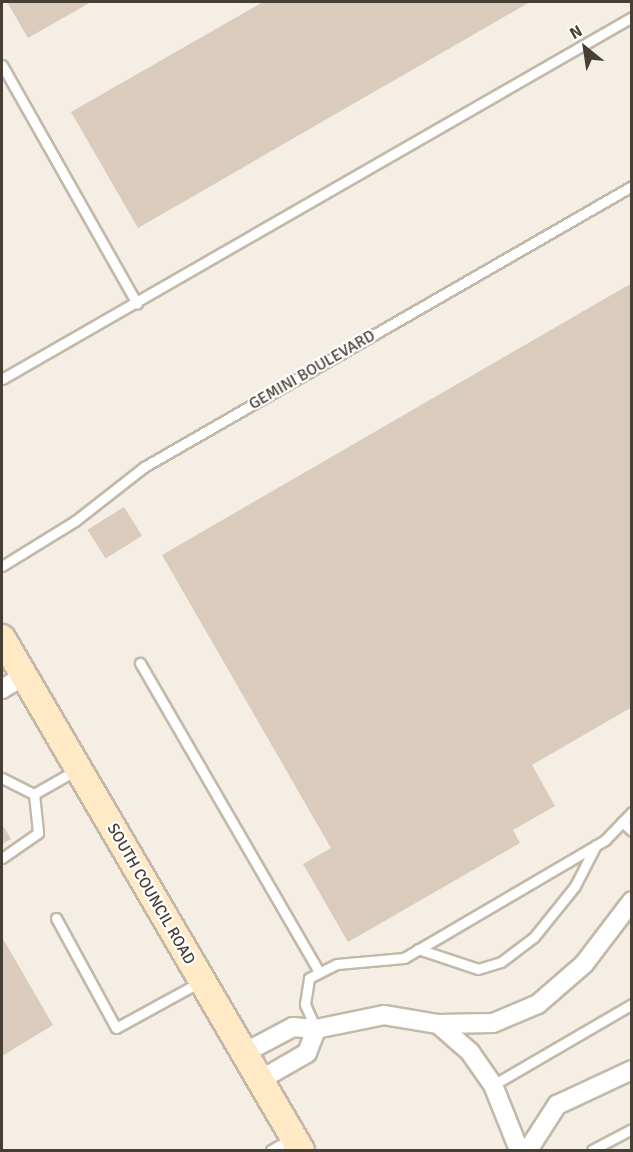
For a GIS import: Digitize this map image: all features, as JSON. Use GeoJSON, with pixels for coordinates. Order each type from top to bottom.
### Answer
{"type":"FeatureCollection","features":[{"type":"Feature","properties":{"kind":"main road","name":"SOUTH COUNCIL ROAD"},"geometry":{"type":"LineString","coordinates":[[2,638],[297,1144]]}},
{"type":"Feature","properties":{"kind":"street"},"geometry":{"type":"LineString","coordinates":[[2,689],[24,676]]}},
{"type":"Feature","properties":{"kind":"street"},"geometry":{"type":"LineString","coordinates":[[244,1053],[293,1027],[316,1029],[384,1015],[438,1024],[493,1023],[538,1004],[584,964],[632,901]]}},
{"type":"Feature","properties":{"kind":"street"},"geometry":{"type":"LineString","coordinates":[[438,1024],[470,1052],[493,1085],[519,1150]]}},
{"type":"Feature","properties":{"kind":"street"},"geometry":{"type":"LineString","coordinates":[[260,1080],[307,1053],[316,1029]]}},
{"type":"Feature","properties":{"kind":"street"},"geometry":{"type":"LineString","coordinates":[[528,1150],[557,1105],[632,1070]]}},
{"type":"Feature","properties":{"kind":"lane"},"geometry":{"type":"LineString","coordinates":[[2,379],[137,304],[632,17]]}},
{"type":"Feature","properties":{"kind":"lane"},"geometry":{"type":"LineString","coordinates":[[2,65],[137,304]]}},
{"type":"Feature","properties":{"kind":"lane","name":"GEMINI BOULEVARD"},"geometry":{"type":"LineString","coordinates":[[2,566],[75,521],[144,467],[632,186]]}},
{"type":"Feature","properties":{"kind":"lane"},"geometry":{"type":"LineString","coordinates":[[140,663],[319,972]]}},
{"type":"Feature","properties":{"kind":"lane"},"geometry":{"type":"LineString","coordinates":[[34,794],[78,769]]}},
{"type":"Feature","properties":{"kind":"lane"},"geometry":{"type":"LineString","coordinates":[[2,778],[34,794]]}},
{"type":"Feature","properties":{"kind":"lane"},"geometry":{"type":"LineString","coordinates":[[2,858],[38,833],[34,794]]}},
{"type":"Feature","properties":{"kind":"lane"},"geometry":{"type":"LineString","coordinates":[[316,1029],[304,989],[319,972],[337,964],[381,964],[418,949],[596,845],[632,812]]}},
{"type":"Feature","properties":{"kind":"lane"},"geometry":{"type":"LineString","coordinates":[[622,822],[632,831]]}},
{"type":"Feature","properties":{"kind":"lane"},"geometry":{"type":"LineString","coordinates":[[418,949],[478,969],[501,962],[548,920],[575,886],[596,845]]}},
{"type":"Feature","properties":{"kind":"lane"},"geometry":{"type":"LineString","coordinates":[[56,918],[116,1028],[202,981]]}},
{"type":"Feature","properties":{"kind":"lane"},"geometry":{"type":"LineString","coordinates":[[493,1085],[632,1004]]}},
{"type":"Feature","properties":{"kind":"lane"},"geometry":{"type":"LineString","coordinates":[[592,1150],[632,1130]]}},
{"type":"Feature","properties":{"kind":"lane"},"geometry":{"type":"LineString","coordinates":[[271,1150],[297,1144]]}},
{"type":"Feature","properties":{"kind":"building"},"geometry":{"type":"Polygon","coordinates":[[[7,2],[91,2],[28,38],[7,2]]]}},
{"type":"Feature","properties":{"kind":"building"},"geometry":{"type":"Polygon","coordinates":[[[263,2],[530,2],[138,228],[71,112],[263,2]]]}},
{"type":"Feature","properties":{"kind":"building"},"geometry":{"type":"Polygon","coordinates":[[[632,283],[632,707],[532,765],[555,806],[513,830],[520,843],[348,942],[303,864],[331,848],[162,555],[632,283]]]}},
{"type":"Feature","properties":{"kind":"building"},"geometry":{"type":"Polygon","coordinates":[[[124,507],[142,536],[106,559],[88,530],[124,507]]]}},
{"type":"Feature","properties":{"kind":"building"},"geometry":{"type":"Polygon","coordinates":[[[4,827],[11,839],[2,844],[2,828],[4,827]]]}},
{"type":"Feature","properties":{"kind":"building"},"geometry":{"type":"Polygon","coordinates":[[[2,937],[53,1025],[2,1056],[2,937]]]}}]}
